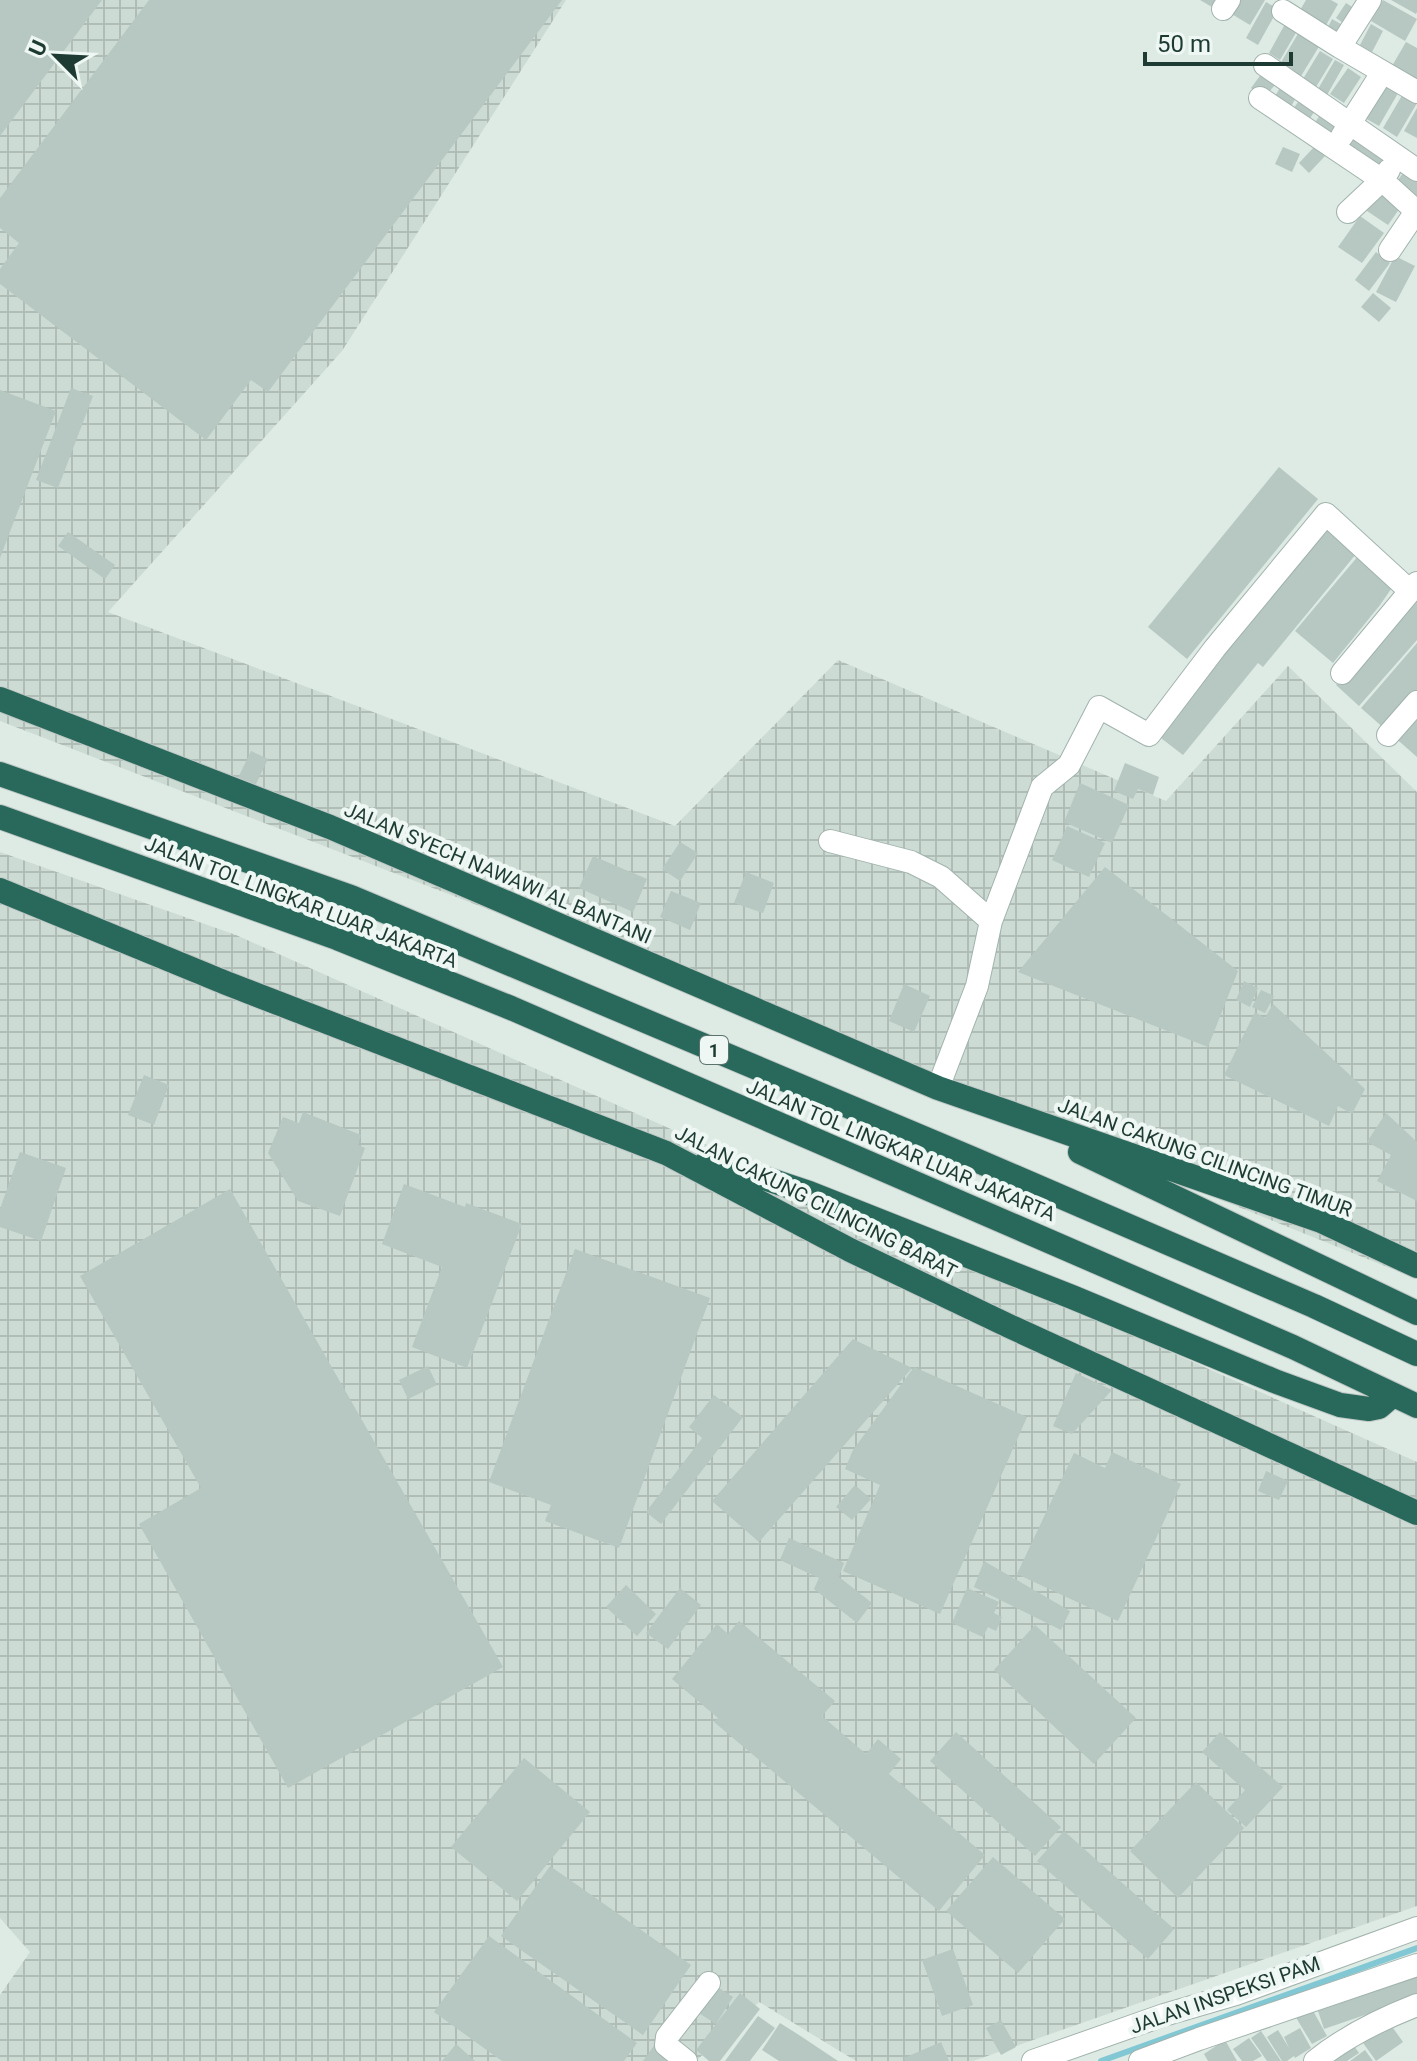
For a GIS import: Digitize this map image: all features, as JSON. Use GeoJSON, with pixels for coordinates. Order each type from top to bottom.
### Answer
{"type":"FeatureCollection","features":[{"type":"Feature","properties":{"kind":"highway","name":"JALAN SYECH NAWAWI AL BANTANI"},"geometry":{"type":"LineString","coordinates":[[0,699],[330,827],[973,1101]]}},
{"type":"Feature","properties":{"kind":"highway","name":"JALAN TOL LINGKAR LUAR JAKARTA"},"geometry":{"type":"LineString","coordinates":[[0,774],[351,897],[971,1158],[1314,1306],[1417,1354]]}},
{"type":"Feature","properties":{"kind":"highway","name":"JALAN TOL LINGKAR LUAR JAKARTA"},"geometry":{"type":"LineString","coordinates":[[0,817],[337,938],[511,1008],[1278,1340],[1417,1406]]}},
{"type":"Feature","properties":{"kind":"highway","name":"JALAN CAKUNG CILINCING BARAT"},"geometry":{"type":"LineString","coordinates":[[0,890],[180,964],[666,1153],[850,1250],[1417,1513]]}},
{"type":"Feature","properties":{"kind":"highway"},"geometry":{"type":"LineString","coordinates":[[973,1101],[1417,1313]]}},
{"type":"Feature","properties":{"kind":"highway","name":"JALAN CAKUNG CILINCING TIMUR"},"geometry":{"type":"LineString","coordinates":[[973,1101],[1321,1221],[1417,1266]]}},
{"type":"Feature","properties":{"kind":"highway"},"geometry":{"type":"LineString","coordinates":[[666,1153],[809,1193],[1340,1405],[1369,1409],[1379,1407],[1393,1395]]}},
{"type":"Feature","properties":{"kind":"street"},"geometry":{"type":"LineString","coordinates":[[1340,47],[1370,0]]}},
{"type":"Feature","properties":{"kind":"street"},"geometry":{"type":"LineString","coordinates":[[1283,11],[1417,92]]}},
{"type":"Feature","properties":{"kind":"street"},"geometry":{"type":"LineString","coordinates":[[1265,65],[1417,170]]}},
{"type":"Feature","properties":{"kind":"street"},"geometry":{"type":"LineString","coordinates":[[1334,147],[1382,73]]}},
{"type":"Feature","properties":{"kind":"street"},"geometry":{"type":"LineString","coordinates":[[1260,98],[1382,180],[1417,211],[1390,250]]}},
{"type":"Feature","properties":{"kind":"street"},"geometry":{"type":"LineString","coordinates":[[1348,212],[1382,180],[1398,156]]}},
{"type":"Feature","properties":{"kind":"street"},"geometry":{"type":"LineString","coordinates":[[938,1088],[977,986],[991,921],[1042,787],[1069,765],[1099,707],[1149,735],[1215,648],[1326,514],[1414,587],[1342,673]]}},
{"type":"Feature","properties":{"kind":"street"},"geometry":{"type":"LineString","coordinates":[[1388,735],[1417,702]]}},
{"type":"Feature","properties":{"kind":"street"},"geometry":{"type":"LineString","coordinates":[[830,841],[911,862],[941,877],[991,921]]}},
{"type":"Feature","properties":{"kind":"street","name":"JALAN INSPEKSI PAM"},"geometry":{"type":"LineString","coordinates":[[1033,2061],[1236,1994],[1417,1928]]}},
{"type":"Feature","properties":{"kind":"street"},"geometry":{"type":"LineString","coordinates":[[1140,2061],[1201,2045],[1417,1965]]}},
{"type":"Feature","properties":{"kind":"street"},"geometry":{"type":"LineString","coordinates":[[686,2061],[666,2045],[667,2037],[709,1983]]}},
{"type":"Feature","properties":{"kind":"street"},"geometry":{"type":"LineString","coordinates":[[1315,2061],[1360,2031],[1417,2005]]}},
{"type":"Feature","properties":{"kind":"street"},"geometry":{"type":"LineString","coordinates":[[1193,2008],[1201,2045]]}},
{"type":"Feature","properties":{"kind":"shaded area"},"geometry":{"type":"Polygon","coordinates":[[[0,0],[566,0],[342,351],[108,612],[675,826],[838,660],[1166,801],[1288,666],[1417,792],[1417,1279],[775,1020],[0,721],[0,0]]]}},
{"type":"Feature","properties":{"kind":"shaded area"},"geometry":{"type":"Polygon","coordinates":[[[0,852],[236,935],[1417,1462],[1417,1906],[973,2061],[856,2061],[759,2002],[696,2061],[0,2061],[0,1995],[30,1952],[0,1918],[0,852]]]}},
{"type":"Feature","properties":{"kind":"building"},"geometry":{"type":"Polygon","coordinates":[[[0,0],[102,0],[0,136],[0,0]]]}},
{"type":"Feature","properties":{"kind":"building"},"geometry":{"type":"Polygon","coordinates":[[[149,0],[562,0],[268,392],[251,380],[206,440],[0,284],[0,269],[19,243],[0,228],[0,198],[149,0]]]}},
{"type":"Feature","properties":{"kind":"building"},"geometry":{"type":"Polygon","coordinates":[[[1200,0],[1223,0],[1217,10],[1200,0]]]}},
{"type":"Feature","properties":{"kind":"building"},"geometry":{"type":"Polygon","coordinates":[[[1232,0],[1265,0],[1250,25],[1225,10],[1232,0]]]}},
{"type":"Feature","properties":{"kind":"building"},"geometry":{"type":"Polygon","coordinates":[[[1306,0],[1331,0],[1338,4],[1325,27],[1299,12],[1306,0]]]}},
{"type":"Feature","properties":{"kind":"building"},"geometry":{"type":"Polygon","coordinates":[[[1383,0],[1417,19],[1405,41],[1371,21],[1383,0]]]}},
{"type":"Feature","properties":{"kind":"building"},"geometry":{"type":"Polygon","coordinates":[[[1391,0],[1417,0],[1416,14],[1391,0]]]}},
{"type":"Feature","properties":{"kind":"building"},"geometry":{"type":"Polygon","coordinates":[[[1266,2],[1278,9],[1258,45],[1246,38],[1266,2]]]}},
{"type":"Feature","properties":{"kind":"building"},"geometry":{"type":"Polygon","coordinates":[[[1346,3],[1360,12],[1349,27],[1336,18],[1346,3]]]}},
{"type":"Feature","properties":{"kind":"building"},"geometry":{"type":"Polygon","coordinates":[[[1332,19],[1348,28],[1342,40],[1326,31],[1332,19]]]}},
{"type":"Feature","properties":{"kind":"building"},"geometry":{"type":"Polygon","coordinates":[[[1285,24],[1297,31],[1280,60],[1269,53],[1285,24]]]}},
{"type":"Feature","properties":{"kind":"building"},"geometry":{"type":"Polygon","coordinates":[[[1371,24],[1383,31],[1372,52],[1360,45],[1371,24]]]}},
{"type":"Feature","properties":{"kind":"building"},"geometry":{"type":"Polygon","coordinates":[[[1302,27],[1323,40],[1298,81],[1277,69],[1302,27]]]}},
{"type":"Feature","properties":{"kind":"building"},"geometry":{"type":"Polygon","coordinates":[[[1406,42],[1417,48],[1417,80],[1392,66],[1406,42]]]}},
{"type":"Feature","properties":{"kind":"building"},"geometry":{"type":"Polygon","coordinates":[[[1320,51],[1333,59],[1316,87],[1303,79],[1320,51]]]}},
{"type":"Feature","properties":{"kind":"building"},"geometry":{"type":"Polygon","coordinates":[[[1335,60],[1344,65],[1327,95],[1318,89],[1335,60]]]}},
{"type":"Feature","properties":{"kind":"building"},"geometry":{"type":"Polygon","coordinates":[[[1348,68],[1361,77],[1344,103],[1330,94],[1348,68]]]}},
{"type":"Feature","properties":{"kind":"building"},"geometry":{"type":"Polygon","coordinates":[[[1265,69],[1279,80],[1264,98],[1251,88],[1265,69]]]}},
{"type":"Feature","properties":{"kind":"building"},"geometry":{"type":"Polygon","coordinates":[[[1381,76],[1401,88],[1379,126],[1358,114],[1381,76]]]}},
{"type":"Feature","properties":{"kind":"building"},"geometry":{"type":"Polygon","coordinates":[[[1282,84],[1298,94],[1289,110],[1273,100],[1282,84]]]}},
{"type":"Feature","properties":{"kind":"building"},"geometry":{"type":"Polygon","coordinates":[[[1407,87],[1417,93],[1417,103],[1397,137],[1383,128],[1407,87]]]}},
{"type":"Feature","properties":{"kind":"building"},"geometry":{"type":"Polygon","coordinates":[[[1303,95],[1318,106],[1307,123],[1291,112],[1303,95]]]}},
{"type":"Feature","properties":{"kind":"building"},"geometry":{"type":"Polygon","coordinates":[[[1417,108],[1417,138],[1404,131],[1417,108]]]}},
{"type":"Feature","properties":{"kind":"building"},"geometry":{"type":"Polygon","coordinates":[[[1324,109],[1339,120],[1327,138],[1312,127],[1324,109]]]}},
{"type":"Feature","properties":{"kind":"building"},"geometry":{"type":"Polygon","coordinates":[[[1353,130],[1390,154],[1378,174],[1341,150],[1353,130]]]}},
{"type":"Feature","properties":{"kind":"building"},"geometry":{"type":"Polygon","coordinates":[[[1315,146],[1325,156],[1309,173],[1299,163],[1315,146]]]}},
{"type":"Feature","properties":{"kind":"building"},"geometry":{"type":"Polygon","coordinates":[[[1283,147],[1300,154],[1292,172],[1275,164],[1283,147]]]}},
{"type":"Feature","properties":{"kind":"building"},"geometry":{"type":"Polygon","coordinates":[[[1408,166],[1417,172],[1417,204],[1393,187],[1408,166]]]}},
{"type":"Feature","properties":{"kind":"building"},"geometry":{"type":"Polygon","coordinates":[[[1378,189],[1402,205],[1388,225],[1364,209],[1378,189]]]}},
{"type":"Feature","properties":{"kind":"building"},"geometry":{"type":"Polygon","coordinates":[[[1360,216],[1384,233],[1362,263],[1338,247],[1360,216]]]}},
{"type":"Feature","properties":{"kind":"building"},"geometry":{"type":"Polygon","coordinates":[[[1376,252],[1390,263],[1369,291],[1355,280],[1376,252]]]}},
{"type":"Feature","properties":{"kind":"building"},"geometry":{"type":"Polygon","coordinates":[[[1395,256],[1415,266],[1396,302],[1376,292],[1395,256]]]}},
{"type":"Feature","properties":{"kind":"building"},"geometry":{"type":"Polygon","coordinates":[[[1373,293],[1391,308],[1379,322],[1361,307],[1373,293]]]}},
{"type":"Feature","properties":{"kind":"building"},"geometry":{"type":"Polygon","coordinates":[[[71,388],[93,396],[58,488],[36,480],[71,388]]]}},
{"type":"Feature","properties":{"kind":"building"},"geometry":{"type":"Polygon","coordinates":[[[0,390],[56,411],[0,558],[0,390]]]}},
{"type":"Feature","properties":{"kind":"building"},"geometry":{"type":"Polygon","coordinates":[[[1279,467],[1318,499],[1187,659],[1148,627],[1279,467]]]}},
{"type":"Feature","properties":{"kind":"building"},"geometry":{"type":"Polygon","coordinates":[[[1325,518],[1361,548],[1263,667],[1258,663],[1183,755],[1153,732],[1325,518]]]}},
{"type":"Feature","properties":{"kind":"building"},"geometry":{"type":"Polygon","coordinates":[[[68,532],[115,565],[105,579],[58,546],[68,532]]]}},
{"type":"Feature","properties":{"kind":"building"},"geometry":{"type":"Polygon","coordinates":[[[1364,549],[1396,582],[1333,663],[1295,631],[1364,549]]]}},
{"type":"Feature","properties":{"kind":"building"},"geometry":{"type":"Polygon","coordinates":[[[1417,592],[1417,640],[1359,706],[1336,685],[1417,592]]]}},
{"type":"Feature","properties":{"kind":"building"},"geometry":{"type":"Polygon","coordinates":[[[1417,643],[1417,695],[1386,730],[1361,708],[1417,643]]]}},
{"type":"Feature","properties":{"kind":"building"},"geometry":{"type":"Polygon","coordinates":[[[1417,707],[1417,757],[1392,735],[1417,707]]]}},
{"type":"Feature","properties":{"kind":"building"},"geometry":{"type":"Polygon","coordinates":[[[251,751],[268,759],[255,786],[238,778],[251,751]]]}},
{"type":"Feature","properties":{"kind":"building"},"geometry":{"type":"Polygon","coordinates":[[[1125,763],[1159,777],[1153,795],[1138,789],[1133,799],[1114,791],[1125,763]]]}},
{"type":"Feature","properties":{"kind":"building"},"geometry":{"type":"Polygon","coordinates":[[[1080,783],[1129,805],[1112,843],[1064,822],[1080,783]]]}},
{"type":"Feature","properties":{"kind":"building"},"geometry":{"type":"Polygon","coordinates":[[[1067,826],[1105,843],[1089,877],[1052,860],[1067,826]]]}},
{"type":"Feature","properties":{"kind":"building"},"geometry":{"type":"Polygon","coordinates":[[[680,842],[698,853],[680,881],[662,869],[680,842]]]}},
{"type":"Feature","properties":{"kind":"building"},"geometry":{"type":"Polygon","coordinates":[[[593,856],[647,879],[633,912],[579,888],[593,856]]]}},
{"type":"Feature","properties":{"kind":"building"},"geometry":{"type":"Polygon","coordinates":[[[1105,867],[1238,971],[1208,1047],[1018,972],[1105,867]]]}},
{"type":"Feature","properties":{"kind":"building"},"geometry":{"type":"Polygon","coordinates":[[[746,872],[774,883],[763,913],[734,903],[746,872]]]}},
{"type":"Feature","properties":{"kind":"building"},"geometry":{"type":"Polygon","coordinates":[[[671,891],[701,903],[690,930],[660,917],[671,891]]]}},
{"type":"Feature","properties":{"kind":"building"},"geometry":{"type":"Polygon","coordinates":[[[1244,981],[1258,988],[1250,1007],[1236,1000],[1244,981]]]}},
{"type":"Feature","properties":{"kind":"building"},"geometry":{"type":"Polygon","coordinates":[[[904,984],[930,996],[914,1032],[889,1021],[904,984]]]}},
{"type":"Feature","properties":{"kind":"building"},"geometry":{"type":"Polygon","coordinates":[[[1261,990],[1274,996],[1265,1013],[1252,1007],[1261,990]]]}},
{"type":"Feature","properties":{"kind":"building"},"geometry":{"type":"Polygon","coordinates":[[[1273,1004],[1365,1089],[1352,1114],[1338,1106],[1329,1126],[1224,1075],[1255,1012],[1265,1018],[1273,1004]]]}},
{"type":"Feature","properties":{"kind":"building"},"geometry":{"type":"Polygon","coordinates":[[[144,1075],[169,1085],[154,1125],[128,1115],[144,1075]]]}},
{"type":"Feature","properties":{"kind":"building"},"geometry":{"type":"Polygon","coordinates":[[[303,1112],[361,1135],[358,1145],[365,1148],[340,1216],[298,1201],[268,1153],[283,1117],[299,1123],[303,1112]]]}},
{"type":"Feature","properties":{"kind":"building"},"geometry":{"type":"Polygon","coordinates":[[[1386,1113],[1417,1142],[1417,1201],[1377,1181],[1391,1155],[1367,1142],[1386,1113]]]}},
{"type":"Feature","properties":{"kind":"building"},"geometry":{"type":"Polygon","coordinates":[[[20,1152],[66,1168],[41,1241],[0,1227],[0,1209],[20,1152]]]}},
{"type":"Feature","properties":{"kind":"building"},"geometry":{"type":"Polygon","coordinates":[[[404,1184],[522,1224],[467,1368],[412,1347],[442,1267],[382,1244],[404,1184]]]}},
{"type":"Feature","properties":{"kind":"building"},"geometry":{"type":"Polygon","coordinates":[[[230,1189],[503,1667],[288,1788],[139,1524],[201,1488],[80,1276],[230,1189]]]}},
{"type":"Feature","properties":{"kind":"building"},"geometry":{"type":"Polygon","coordinates":[[[575,1249],[710,1298],[619,1548],[545,1521],[551,1505],[489,1482],[575,1249]]]}},
{"type":"Feature","properties":{"kind":"building"},"geometry":{"type":"Polygon","coordinates":[[[853,1339],[912,1368],[759,1542],[712,1501],[853,1339]]]}},
{"type":"Feature","properties":{"kind":"building"},"geometry":{"type":"Polygon","coordinates":[[[428,1366],[437,1385],[408,1399],[399,1380],[428,1366]]]}},
{"type":"Feature","properties":{"kind":"building"},"geometry":{"type":"Polygon","coordinates":[[[914,1367],[1027,1417],[940,1614],[843,1571],[880,1485],[845,1469],[853,1450],[914,1367]]]}},
{"type":"Feature","properties":{"kind":"building"},"geometry":{"type":"Polygon","coordinates":[[[1076,1373],[1112,1390],[1072,1434],[1053,1426],[1076,1373]]]}},
{"type":"Feature","properties":{"kind":"building"},"geometry":{"type":"Polygon","coordinates":[[[714,1395],[743,1417],[661,1524],[646,1512],[702,1438],[689,1427],[714,1395]]]}},
{"type":"Feature","properties":{"kind":"building"},"geometry":{"type":"Polygon","coordinates":[[[1112,1452],[1181,1484],[1118,1621],[1017,1574],[1074,1453],[1105,1468],[1112,1452]]]}},
{"type":"Feature","properties":{"kind":"building"},"geometry":{"type":"Polygon","coordinates":[[[1266,1471],[1288,1481],[1279,1500],[1258,1491],[1266,1471]]]}},
{"type":"Feature","properties":{"kind":"building"},"geometry":{"type":"Polygon","coordinates":[[[855,1485],[871,1499],[852,1520],[836,1507],[855,1485]]]}},
{"type":"Feature","properties":{"kind":"building"},"geometry":{"type":"Polygon","coordinates":[[[789,1538],[844,1563],[839,1577],[872,1603],[857,1623],[814,1589],[819,1578],[780,1560],[789,1538]]]}},
{"type":"Feature","properties":{"kind":"building"},"geometry":{"type":"Polygon","coordinates":[[[984,1561],[1070,1611],[1061,1630],[974,1587],[984,1561]]]}},
{"type":"Feature","properties":{"kind":"building"},"geometry":{"type":"Polygon","coordinates":[[[626,1585],[656,1614],[637,1636],[606,1607],[626,1585]]]}},
{"type":"Feature","properties":{"kind":"building"},"geometry":{"type":"Polygon","coordinates":[[[680,1588],[701,1605],[668,1649],[646,1633],[680,1588]]]}},
{"type":"Feature","properties":{"kind":"building"},"geometry":{"type":"Polygon","coordinates":[[[967,1588],[999,1602],[994,1613],[1002,1617],[996,1631],[988,1627],[983,1637],[952,1623],[967,1588]]]}},
{"type":"Feature","properties":{"kind":"building"},"geometry":{"type":"Polygon","coordinates":[[[739,1621],[835,1701],[822,1716],[866,1754],[878,1739],[901,1759],[889,1774],[985,1855],[939,1911],[714,1722],[718,1718],[672,1679],[717,1624],[728,1634],[739,1621]]]}},
{"type":"Feature","properties":{"kind":"building"},"geometry":{"type":"Polygon","coordinates":[[[1035,1625],[1136,1718],[1094,1764],[994,1670],[1035,1625]]]}},
{"type":"Feature","properties":{"kind":"building"},"geometry":{"type":"Polygon","coordinates":[[[956,1732],[1061,1827],[1035,1856],[930,1761],[956,1732]]]}},
{"type":"Feature","properties":{"kind":"building"},"geometry":{"type":"Polygon","coordinates":[[[1220,1732],[1283,1787],[1246,1827],[1227,1810],[1245,1790],[1202,1752],[1220,1732]]]}},
{"type":"Feature","properties":{"kind":"building"},"geometry":{"type":"Polygon","coordinates":[[[524,1758],[590,1812],[517,1901],[451,1847],[524,1758]]]}},
{"type":"Feature","properties":{"kind":"building"},"geometry":{"type":"Polygon","coordinates":[[[1196,1782],[1244,1828],[1178,1898],[1130,1851],[1196,1782]]]}},
{"type":"Feature","properties":{"kind":"building"},"geometry":{"type":"Polygon","coordinates":[[[1064,1831],[1174,1929],[1148,1959],[1037,1861],[1064,1831]]]}},
{"type":"Feature","properties":{"kind":"building"},"geometry":{"type":"Polygon","coordinates":[[[993,1857],[1065,1919],[1018,1973],[946,1911],[993,1857]]]}},
{"type":"Feature","properties":{"kind":"building"},"geometry":{"type":"Polygon","coordinates":[[[550,1866],[691,1965],[643,2035],[501,1936],[550,1866]]]}},
{"type":"Feature","properties":{"kind":"building"},"geometry":{"type":"Polygon","coordinates":[[[489,1936],[637,2043],[624,2061],[502,2061],[434,2012],[489,1936]]]}},
{"type":"Feature","properties":{"kind":"building"},"geometry":{"type":"Polygon","coordinates":[[[953,1949],[973,2005],[942,2016],[922,1960],[953,1949]]]}},
{"type":"Feature","properties":{"kind":"building"},"geometry":{"type":"Polygon","coordinates":[[[1417,1977],[1417,1997],[1324,2029],[1318,2011],[1417,1977]]]}},
{"type":"Feature","properties":{"kind":"building"},"geometry":{"type":"Polygon","coordinates":[[[711,1983],[733,1997],[716,2024],[694,2010],[711,1983]]]}},
{"type":"Feature","properties":{"kind":"building"},"geometry":{"type":"Polygon","coordinates":[[[740,1993],[760,2009],[720,2061],[709,2061],[696,2050],[740,1993]]]}},
{"type":"Feature","properties":{"kind":"building"},"geometry":{"type":"Polygon","coordinates":[[[1311,2007],[1327,2036],[1312,2044],[1295,2016],[1311,2007]]]}},
{"type":"Feature","properties":{"kind":"building"},"geometry":{"type":"Polygon","coordinates":[[[758,2016],[775,2028],[750,2061],[725,2061],[758,2016]]]}},
{"type":"Feature","properties":{"kind":"building"},"geometry":{"type":"Polygon","coordinates":[[[1001,2020],[1016,2047],[1001,2055],[986,2028],[1001,2020]]]}},
{"type":"Feature","properties":{"kind":"building"},"geometry":{"type":"Polygon","coordinates":[[[1388,2021],[1403,2042],[1376,2061],[1361,2040],[1388,2021]]]}},
{"type":"Feature","properties":{"kind":"building"},"geometry":{"type":"Polygon","coordinates":[[[780,2023],[838,2061],[779,2061],[762,2050],[780,2023]]]}},
{"type":"Feature","properties":{"kind":"building"},"geometry":{"type":"Polygon","coordinates":[[[1300,2028],[1311,2048],[1295,2058],[1282,2061],[1267,2037],[1278,2030],[1289,2048],[1284,2037],[1300,2028]]]}},
{"type":"Feature","properties":{"kind":"building"},"geometry":{"type":"Polygon","coordinates":[[[1261,2031],[1281,2061],[1267,2061],[1251,2038],[1261,2031]]]}},
{"type":"Feature","properties":{"kind":"building"},"geometry":{"type":"Polygon","coordinates":[[[1249,2038],[1262,2056],[1253,2061],[1242,2061],[1233,2049],[1249,2038]]]}},
{"type":"Feature","properties":{"kind":"building"},"geometry":{"type":"Polygon","coordinates":[[[1225,2040],[1237,2061],[1208,2061],[1204,2054],[1225,2040]]]}},
{"type":"Feature","properties":{"kind":"building"},"geometry":{"type":"Polygon","coordinates":[[[1350,2040],[1359,2053],[1347,2061],[1323,2061],[1350,2040]]]}},
{"type":"Feature","properties":{"kind":"building"},"geometry":{"type":"Polygon","coordinates":[[[941,2042],[949,2061],[905,2061],[904,2058],[941,2042]]]}},
{"type":"Feature","properties":{"kind":"building"},"geometry":{"type":"Polygon","coordinates":[[[656,2043],[682,2061],[643,2061],[656,2043]]]}},
{"type":"Feature","properties":{"kind":"building"},"geometry":{"type":"Polygon","coordinates":[[[456,2044],[475,2061],[442,2061],[456,2044]]]}},
{"type":"Feature","properties":{"kind":"building"},"geometry":{"type":"Polygon","coordinates":[[[1365,2050],[1373,2061],[1350,2061],[1365,2050]]]}},
{"type":"Feature","properties":{"kind":"waterway"},"geometry":{"type":"LineString","coordinates":[[1101,2061],[1417,1948]]}}]}
